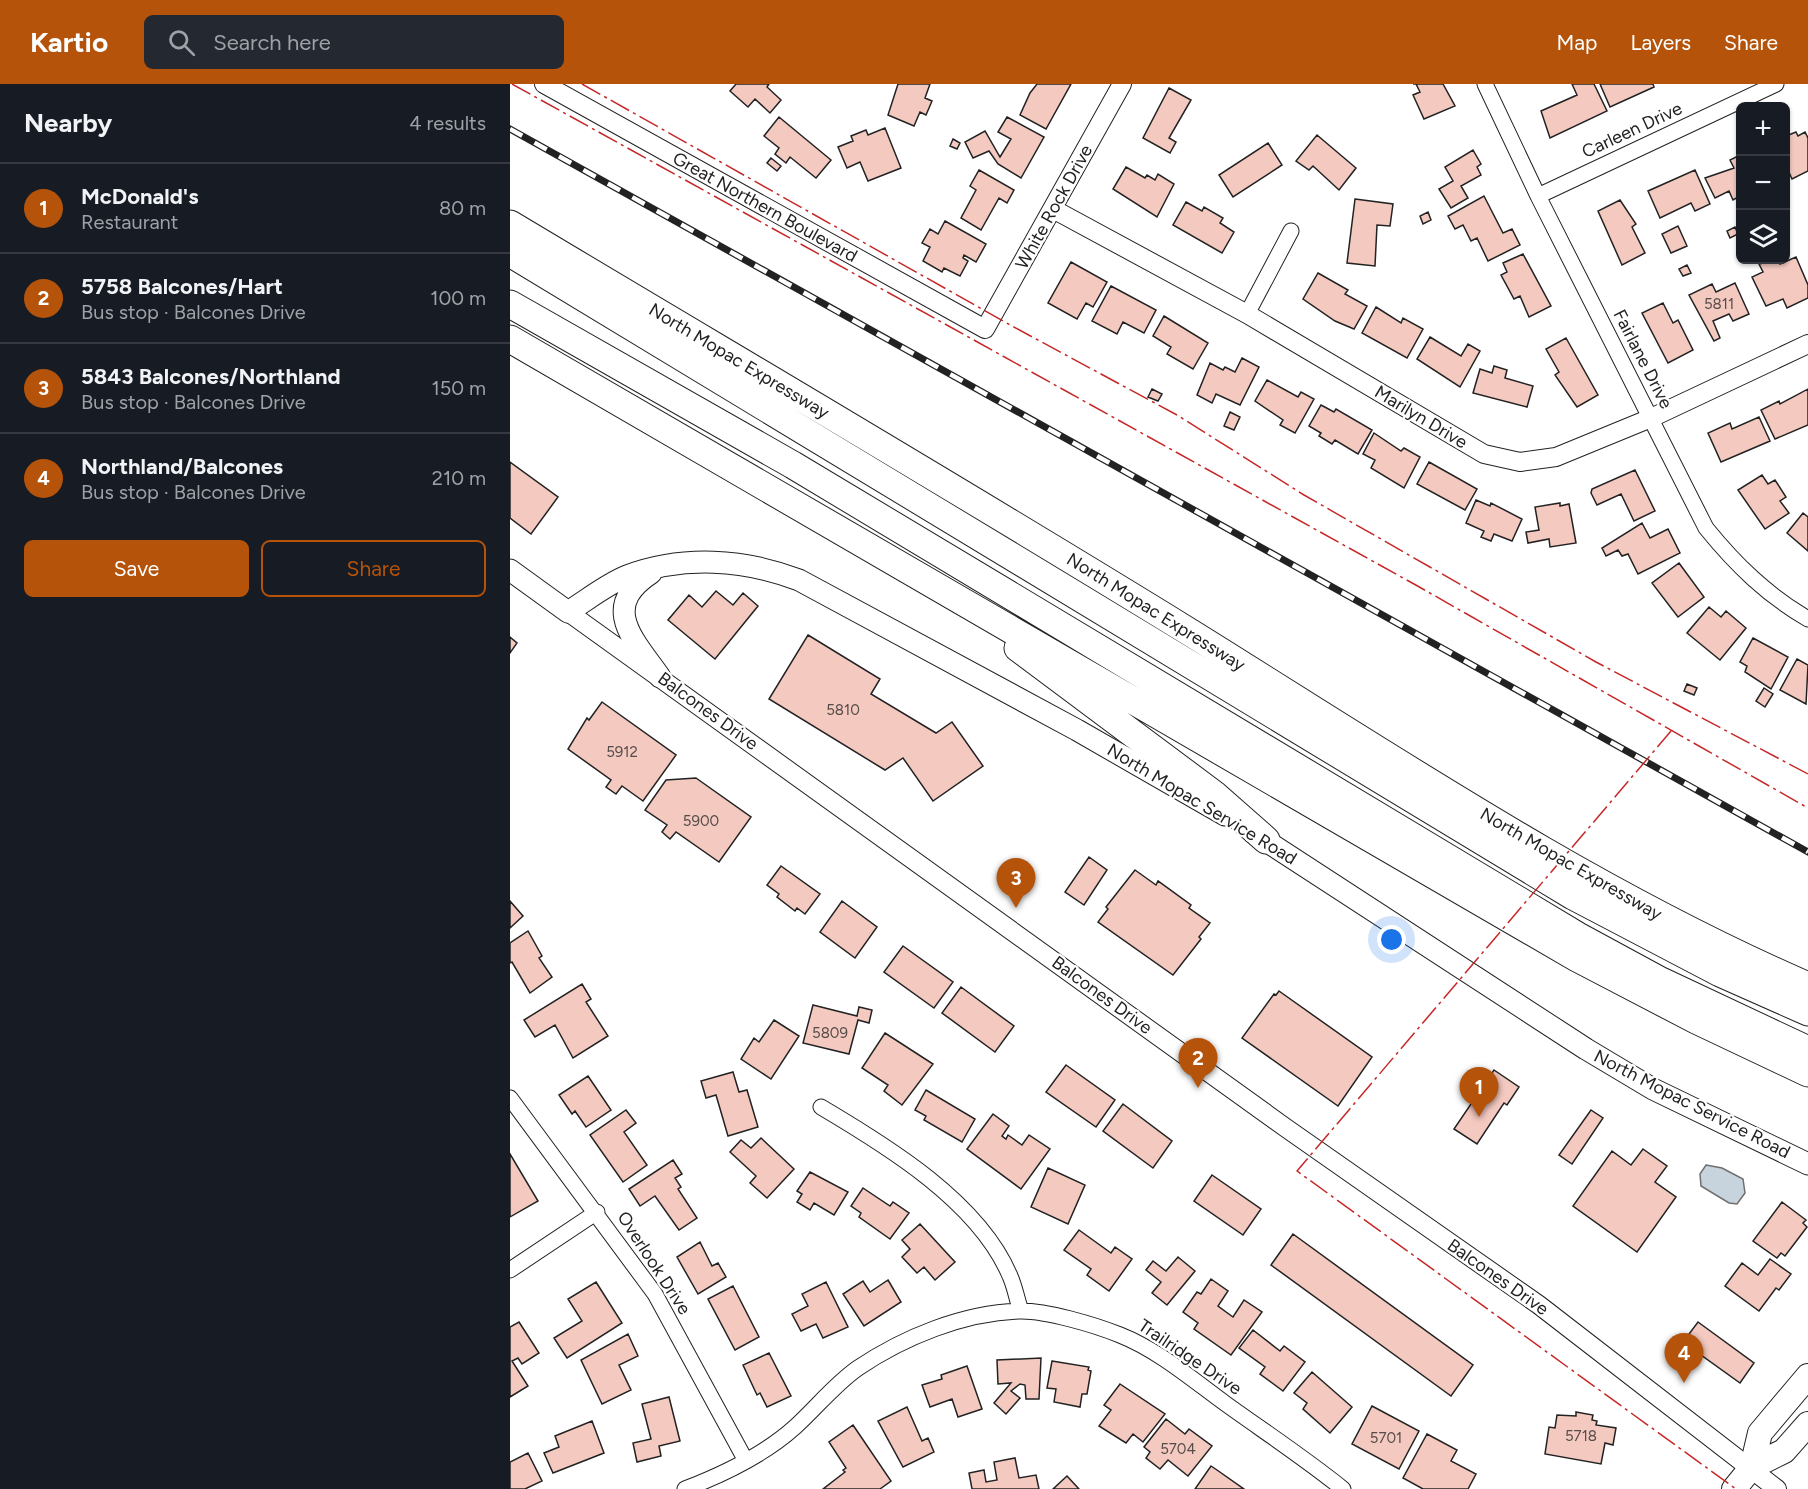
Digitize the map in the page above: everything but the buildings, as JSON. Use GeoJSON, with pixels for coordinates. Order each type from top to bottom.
{"type":"FeatureCollection","features":[{"type":"Feature","properties":{"kind":"highway","name":"North Mopac Expressway"},"geometry":{"type":"LineString","coordinates":[[510,224],[1008,520],[1446,791],[1663,931],[1808,986]]}},
{"type":"Feature","properties":{"kind":"highway"},"geometry":{"type":"LineString","coordinates":[[510,254],[1498,852],[1663,931],[1808,1012]]}},
{"type":"Feature","properties":{"kind":"highway"},"geometry":{"type":"LineString","coordinates":[[510,304],[793,465],[925,547],[1578,936],[1661,981],[1808,1050]]}},
{"type":"Feature","properties":{"kind":"highway"},"geometry":{"type":"LineString","coordinates":[[510,339],[958,601],[1078,666],[1577,958],[1696,1020],[1808,1072]]}},
{"type":"Feature","properties":{"kind":"highway"},"geometry":{"type":"LineString","coordinates":[[761,375],[979,537]]}},
{"type":"Feature","properties":{"kind":"highway"},"geometry":{"type":"LineString","coordinates":[[639,413],[689,420],[800,482],[925,547]]}},
{"type":"Feature","properties":{"kind":"highway"},"geometry":{"type":"LineString","coordinates":[[958,601],[1065,686],[1215,795],[1266,840]]}},
{"type":"Feature","properties":{"kind":"main road","name":"North Mopac Service Road"},"geometry":{"type":"LineString","coordinates":[[568,612],[626,576],[693,562],[734,563],[771,569],[799,580],[1077,730],[1266,840],[1586,1049],[1653,1089],[1808,1164]]}},
{"type":"Feature","properties":{"kind":"main road"},"geometry":{"type":"LineString","coordinates":[[659,568],[632,589],[623,613],[628,630],[660,677]]}},
{"type":"Feature","properties":{"kind":"main road","name":"Balcones Drive"},"geometry":{"type":"LineString","coordinates":[[510,570],[568,612]]}},
{"type":"Feature","properties":{"kind":"main road"},"geometry":{"type":"LineString","coordinates":[[1752,1467],[1760,1433],[1808,1376]]}},
{"type":"Feature","properties":{"kind":"main road"},"geometry":{"type":"LineString","coordinates":[[1734,1489],[1752,1467],[1784,1451],[1808,1424]]}},
{"type":"Feature","properties":{"kind":"street","name":"Great Northern Boulevard"},"geometry":{"type":"LineString","coordinates":[[544,84],[985,329]]}},
{"type":"Feature","properties":{"kind":"street","name":"White Rock Drive"},"geometry":{"type":"LineString","coordinates":[[985,329],[1122,84]]}},
{"type":"Feature","properties":{"kind":"street","name":"Fairlane Drive"},"geometry":{"type":"LineString","coordinates":[[1485,84],[1538,196],[1706,528],[1733,561],[1764,590],[1808,620]]}},
{"type":"Feature","properties":{"kind":"street","name":"Carleen Drive"},"geometry":{"type":"LineString","coordinates":[[1538,196],[1776,84]]}},
{"type":"Feature","properties":{"kind":"street","name":"Marilyn Drive"},"geometry":{"type":"LineString","coordinates":[[1053,209],[1247,314],[1484,454],[1520,462],[1556,458],[1652,418],[1808,344]]}},
{"type":"Feature","properties":{"kind":"street"},"geometry":{"type":"LineString","coordinates":[[1247,314],[1291,231]]}},
{"type":"Feature","properties":{"kind":"street","name":"Balcones Drive"},"geometry":{"type":"LineString","coordinates":[[568,612],[1277,1121],[1539,1305],[1752,1467],[1777,1489]]}},
{"type":"Feature","properties":{"kind":"street","name":"Overlook Drive"},"geometry":{"type":"LineString","coordinates":[[510,1098],[597,1212],[655,1294],[746,1461]]}},
{"type":"Feature","properties":{"kind":"street"},"geometry":{"type":"LineString","coordinates":[[821,1107],[887,1146],[936,1184],[985,1235],[1010,1275],[1021,1311]]}},
{"type":"Feature","properties":{"kind":"street"},"geometry":{"type":"LineString","coordinates":[[510,1270],[597,1212]]}},
{"type":"Feature","properties":{"kind":"street","name":"Trailridge Drive"},"geometry":{"type":"LineString","coordinates":[[686,1489],[715,1478],[746,1461],[793,1429],[857,1369],[896,1346],[937,1329],[982,1315],[1021,1311],[1078,1322],[1121,1335],[1161,1358],[1343,1489]]}},
{"type":"Feature","properties":{"kind":"shaded area"},"geometry":{"type":"Polygon","coordinates":[[[1706,1165],[1722,1168],[1743,1179],[1745,1193],[1737,1204],[1729,1203],[1701,1186],[1700,1174],[1706,1165]]]}},
{"type":"Feature","properties":{"kind":"railway"},"geometry":{"type":"LineString","coordinates":[[510,129],[1808,852]]}},
{"type":"Feature","properties":{"kind":"power"},"geometry":{"type":"LineString","coordinates":[[512,84],[1414,584],[1808,808]]}},
{"type":"Feature","properties":{"kind":"power"},"geometry":{"type":"LineString","coordinates":[[582,84],[1012,326],[1177,415],[1304,495],[1596,662],[1808,774]]}},
{"type":"Feature","properties":{"kind":"power"},"geometry":{"type":"LineString","coordinates":[[1671,731],[1297,1171],[1736,1489]]}},
{"type":"Feature","properties":{"kind":"place","name":"5843 Balcones/Northland"},"geometry":{"type":"Point","coordinates":[1016,908]}},
{"type":"Feature","properties":{"kind":"place","name":"5758 Balcones/Hart"},"geometry":{"type":"Point","coordinates":[1198,1088]}},
{"type":"Feature","properties":{"kind":"place","name":"McDonald's"},"geometry":{"type":"Point","coordinates":[1479,1117]}},
{"type":"Feature","properties":{"kind":"place","name":"Northland/Balcones"},"geometry":{"type":"Point","coordinates":[1684,1383]}}]}
